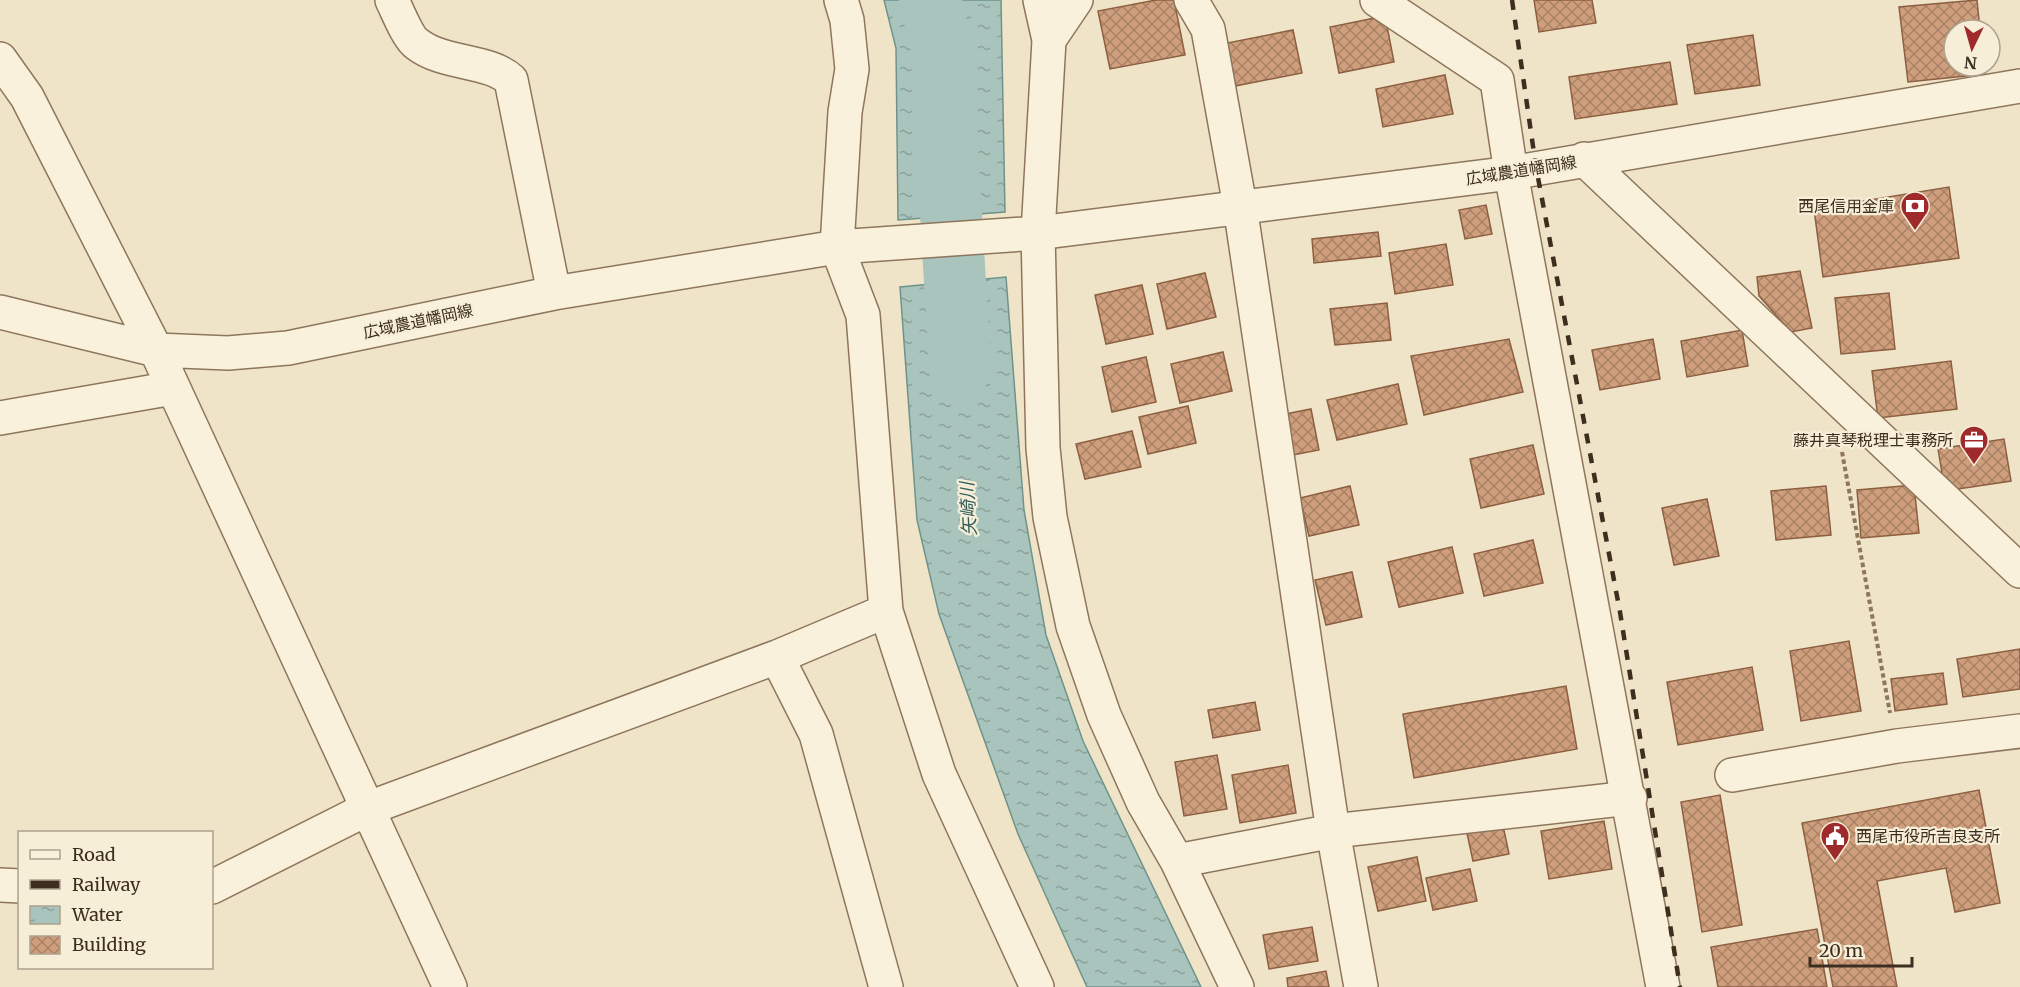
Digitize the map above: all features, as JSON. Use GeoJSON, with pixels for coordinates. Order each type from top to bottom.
{"type":"FeatureCollection","features":[{"type":"Feature","properties":{"kind":"street"},"geometry":{"type":"LineString","coordinates":[[392,0],[416,44],[456,62],[501,71],[511,80],[554,293]]}},
{"type":"Feature","properties":{"kind":"street"},"geometry":{"type":"LineString","coordinates":[[841,0],[847,20],[852,69],[844,133],[837,247],[863,315],[886,611],[939,774],[1036,987]]}},
{"type":"Feature","properties":{"kind":"street"},"geometry":{"type":"LineString","coordinates":[[1040,0],[1049,40],[1028,233],[1050,517],[1073,626],[1104,715],[1143,802],[1177,861],[1237,987]]}},
{"type":"Feature","properties":{"kind":"street"},"geometry":{"type":"LineString","coordinates":[[1049,40],[1076,0]]}},
{"type":"Feature","properties":{"kind":"street"},"geometry":{"type":"LineString","coordinates":[[1191,0],[1208,29],[1240,206],[1333,831],[1361,987]]}},
{"type":"Feature","properties":{"kind":"street"},"geometry":{"type":"LineString","coordinates":[[1377,0],[1497,80],[1511,173],[1630,798],[1663,987]]}},
{"type":"Feature","properties":{"kind":"street"},"geometry":{"type":"LineString","coordinates":[[0,58],[27,97],[156,350],[369,807],[450,987]]}},
{"type":"Feature","properties":{"kind":"street","name":"広域農道幡岡線"},"geometry":{"type":"LineString","coordinates":[[0,312],[156,350],[228,353],[288,348],[554,293],[837,247],[1028,233],[1511,173],[2020,86]]}},
{"type":"Feature","properties":{"kind":"street"},"geometry":{"type":"LineString","coordinates":[[1584,159],[2020,571]]}},
{"type":"Feature","properties":{"kind":"street"},"geometry":{"type":"LineString","coordinates":[[0,418],[174,388]]}},
{"type":"Feature","properties":{"kind":"street"},"geometry":{"type":"LineString","coordinates":[[213,885],[369,807],[777,657],[886,611]]}},
{"type":"Feature","properties":{"kind":"street"},"geometry":{"type":"LineString","coordinates":[[777,657],[816,734],[886,987]]}},
{"type":"Feature","properties":{"kind":"street"},"geometry":{"type":"LineString","coordinates":[[1732,776],[1897,746],[2020,731]]}},
{"type":"Feature","properties":{"kind":"street"},"geometry":{"type":"LineString","coordinates":[[1177,861],[1333,831],[1630,798]]}},
{"type":"Feature","properties":{"kind":"street"},"geometry":{"type":"LineString","coordinates":[[0,885],[18,886]]}},
{"type":"Feature","properties":{"kind":"path"},"geometry":{"type":"LineString","coordinates":[[1842,450],[1897,746]]}},
{"type":"Feature","properties":{"kind":"water"},"geometry":{"type":"Polygon","coordinates":[[[884,0],[1001,0],[1005,212],[898,220],[896,48],[884,0]]]}},
{"type":"Feature","properties":{"kind":"water"},"geometry":{"type":"Polygon","coordinates":[[[1006,277],[1024,510],[1046,635],[1083,741],[1201,987],[1087,987],[1018,834],[939,614],[917,520],[900,287],[1006,277]]]}},
{"type":"Feature","properties":{"kind":"building"},"geometry":{"type":"Polygon","coordinates":[[[1156,0],[1174,0],[1185,55],[1110,69],[1098,11],[1156,0]]]}},
{"type":"Feature","properties":{"kind":"building"},"geometry":{"type":"Polygon","coordinates":[[[1534,0],[1592,0],[1596,23],[1539,32],[1534,0]]]}},
{"type":"Feature","properties":{"kind":"building"},"geometry":{"type":"Polygon","coordinates":[[[1977,0],[1979,18],[1942,18],[1942,78],[1946,78],[1908,82],[1899,7],[1977,0]]]}},
{"type":"Feature","properties":{"kind":"building"},"geometry":{"type":"Polygon","coordinates":[[[1385,16],[1394,62],[1339,73],[1330,27],[1385,16]]]}},
{"type":"Feature","properties":{"kind":"building"},"geometry":{"type":"Polygon","coordinates":[[[1293,30],[1302,73],[1230,87],[1222,44],[1293,30]]]}},
{"type":"Feature","properties":{"kind":"building"},"geometry":{"type":"Polygon","coordinates":[[[1753,35],[1760,85],[1695,94],[1687,45],[1753,35]]]}},
{"type":"Feature","properties":{"kind":"building"},"geometry":{"type":"Polygon","coordinates":[[[1670,62],[1677,104],[1575,119],[1569,77],[1670,62]]]}},
{"type":"Feature","properties":{"kind":"building"},"geometry":{"type":"Polygon","coordinates":[[[1445,75],[1453,114],[1383,127],[1376,89],[1445,75]]]}},
{"type":"Feature","properties":{"kind":"building"},"geometry":{"type":"Polygon","coordinates":[[[1949,187],[1959,258],[1823,277],[1814,209],[1949,187]]]}},
{"type":"Feature","properties":{"kind":"building"},"geometry":{"type":"Polygon","coordinates":[[[1486,205],[1492,234],[1465,239],[1459,210],[1486,205]]]}},
{"type":"Feature","properties":{"kind":"building"},"geometry":{"type":"Polygon","coordinates":[[[1378,232],[1381,256],[1314,263],[1312,239],[1378,232]]]}},
{"type":"Feature","properties":{"kind":"building"},"geometry":{"type":"Polygon","coordinates":[[[1446,244],[1453,285],[1395,294],[1389,253],[1446,244]]]}},
{"type":"Feature","properties":{"kind":"building"},"geometry":{"type":"Polygon","coordinates":[[[1800,271],[1812,328],[1791,332],[1759,296],[1757,277],[1800,271]]]}},
{"type":"Feature","properties":{"kind":"building"},"geometry":{"type":"Polygon","coordinates":[[[1205,273],[1216,317],[1167,329],[1157,284],[1205,273]]]}},
{"type":"Feature","properties":{"kind":"building"},"geometry":{"type":"Polygon","coordinates":[[[1142,285],[1153,334],[1106,344],[1095,295],[1142,285]]]}},
{"type":"Feature","properties":{"kind":"building"},"geometry":{"type":"Polygon","coordinates":[[[1889,293],[1895,349],[1841,354],[1835,298],[1889,293]]]}},
{"type":"Feature","properties":{"kind":"building"},"geometry":{"type":"Polygon","coordinates":[[[1387,303],[1391,340],[1335,345],[1330,309],[1387,303]]]}},
{"type":"Feature","properties":{"kind":"building"},"geometry":{"type":"Polygon","coordinates":[[[1742,330],[1748,366],[1687,377],[1681,341],[1742,330]]]}},
{"type":"Feature","properties":{"kind":"building"},"geometry":{"type":"Polygon","coordinates":[[[1509,339],[1523,392],[1424,415],[1411,356],[1509,339]]]}},
{"type":"Feature","properties":{"kind":"building"},"geometry":{"type":"Polygon","coordinates":[[[1653,339],[1660,379],[1600,390],[1592,350],[1653,339]]]}},
{"type":"Feature","properties":{"kind":"building"},"geometry":{"type":"Polygon","coordinates":[[[1223,352],[1232,391],[1180,403],[1171,364],[1223,352]]]}},
{"type":"Feature","properties":{"kind":"building"},"geometry":{"type":"Polygon","coordinates":[[[1146,357],[1156,402],[1112,412],[1102,367],[1146,357]]]}},
{"type":"Feature","properties":{"kind":"building"},"geometry":{"type":"Polygon","coordinates":[[[1951,361],[1957,409],[1878,418],[1872,371],[1951,361]]]}},
{"type":"Feature","properties":{"kind":"building"},"geometry":{"type":"Polygon","coordinates":[[[1398,384],[1407,424],[1337,440],[1327,400],[1398,384]]]}},
{"type":"Feature","properties":{"kind":"building"},"geometry":{"type":"Polygon","coordinates":[[[1188,406],[1196,443],[1148,454],[1139,417],[1188,406]]]}},
{"type":"Feature","properties":{"kind":"building"},"geometry":{"type":"Polygon","coordinates":[[[1311,409],[1319,450],[1287,456],[1280,415],[1311,409]]]}},
{"type":"Feature","properties":{"kind":"building"},"geometry":{"type":"Polygon","coordinates":[[[1132,431],[1141,467],[1085,479],[1076,444],[1132,431]]]}},
{"type":"Feature","properties":{"kind":"building","name":"藤井真琴税理士事務所"},"geometry":{"type":"Polygon","coordinates":[[[2004,439],[2011,481],[1945,491],[1938,449],[2004,439]]]}},
{"type":"Feature","properties":{"kind":"building"},"geometry":{"type":"Polygon","coordinates":[[[1533,445],[1544,494],[1481,508],[1470,459],[1533,445]]]}},
{"type":"Feature","properties":{"kind":"building"},"geometry":{"type":"Polygon","coordinates":[[[1914,485],[1919,533],[1861,538],[1857,490],[1914,485]]]}},
{"type":"Feature","properties":{"kind":"building"},"geometry":{"type":"Polygon","coordinates":[[[1350,486],[1359,525],[1309,536],[1300,498],[1350,486]]]}},
{"type":"Feature","properties":{"kind":"building"},"geometry":{"type":"Polygon","coordinates":[[[1826,486],[1831,535],[1776,540],[1771,491],[1826,486]]]}},
{"type":"Feature","properties":{"kind":"building"},"geometry":{"type":"Polygon","coordinates":[[[1707,499],[1719,556],[1674,565],[1662,508],[1707,499]]]}},
{"type":"Feature","properties":{"kind":"building"},"geometry":{"type":"Polygon","coordinates":[[[1533,540],[1543,583],[1484,596],[1474,554],[1533,540]]]}},
{"type":"Feature","properties":{"kind":"building"},"geometry":{"type":"Polygon","coordinates":[[[1452,547],[1463,593],[1399,607],[1388,562],[1452,547]]]}},
{"type":"Feature","properties":{"kind":"building"},"geometry":{"type":"Polygon","coordinates":[[[1352,572],[1362,617],[1326,625],[1315,580],[1352,572]]]}},
{"type":"Feature","properties":{"kind":"building"},"geometry":{"type":"Polygon","coordinates":[[[1849,641],[1861,711],[1801,721],[1790,651],[1849,641]]]}},
{"type":"Feature","properties":{"kind":"building"},"geometry":{"type":"Polygon","coordinates":[[[2020,649],[2020,689],[1963,697],[1957,659],[2020,649]]]}},
{"type":"Feature","properties":{"kind":"building"},"geometry":{"type":"Polygon","coordinates":[[[1752,667],[1763,730],[1678,745],[1667,682],[1752,667]]]}},
{"type":"Feature","properties":{"kind":"building"},"geometry":{"type":"Polygon","coordinates":[[[1943,673],[1947,704],[1895,711],[1891,679],[1943,673]]]}},
{"type":"Feature","properties":{"kind":"building"},"geometry":{"type":"Polygon","coordinates":[[[1566,686],[1577,749],[1414,778],[1403,714],[1566,686]]]}},
{"type":"Feature","properties":{"kind":"building"},"geometry":{"type":"Polygon","coordinates":[[[1255,702],[1260,730],[1213,738],[1208,710],[1255,702]]]}},
{"type":"Feature","properties":{"kind":"building"},"geometry":{"type":"Polygon","coordinates":[[[1217,755],[1227,809],[1184,816],[1175,762],[1217,755]]]}},
{"type":"Feature","properties":{"kind":"building"},"geometry":{"type":"Polygon","coordinates":[[[1288,765],[1296,813],[1240,823],[1232,775],[1288,765]]]}},
{"type":"Feature","properties":{"kind":"building","name":"西尾市役所吉良支所"},"geometry":{"type":"Polygon","coordinates":[[[1979,790],[2000,903],[1955,912],[1946,868],[1877,881],[1897,987],[1833,987],[1802,823],[1979,790]]]}},
{"type":"Feature","properties":{"kind":"building"},"geometry":{"type":"Polygon","coordinates":[[[1720,795],[1742,925],[1702,932],[1681,802],[1720,795]]]}},
{"type":"Feature","properties":{"kind":"building"},"geometry":{"type":"Polygon","coordinates":[[[1501,816],[1509,854],[1473,861],[1465,824],[1501,816]]]}},
{"type":"Feature","properties":{"kind":"building"},"geometry":{"type":"Polygon","coordinates":[[[1604,821],[1612,869],[1549,879],[1541,831],[1604,821]]]}},
{"type":"Feature","properties":{"kind":"building"},"geometry":{"type":"Polygon","coordinates":[[[1417,857],[1426,901],[1378,911],[1368,867],[1417,857]]]}},
{"type":"Feature","properties":{"kind":"building"},"geometry":{"type":"Polygon","coordinates":[[[1470,869],[1477,901],[1433,910],[1426,878],[1470,869]]]}},
{"type":"Feature","properties":{"kind":"building"},"geometry":{"type":"Polygon","coordinates":[[[1312,927],[1318,961],[1269,969],[1263,935],[1312,927]]]}},
{"type":"Feature","properties":{"kind":"building"},"geometry":{"type":"Polygon","coordinates":[[[1817,929],[1827,987],[1718,987],[1711,947],[1817,929]]]}},
{"type":"Feature","properties":{"kind":"building"},"geometry":{"type":"Polygon","coordinates":[[[1326,971],[1329,987],[1288,987],[1287,978],[1326,971]]]}},
{"type":"Feature","properties":{"kind":"waterway","name":"矢崎川"},"geometry":{"type":"LineString","coordinates":[[930,0],[941,43],[960,368]]}},
{"type":"Feature","properties":{"kind":"railway"},"geometry":{"type":"LineString","coordinates":[[1512,0],[1536,167],[1620,612],[1680,987]]}},
{"type":"Feature","properties":{"kind":"place","name":"西尾信用金庫"},"geometry":{"type":"Point","coordinates":[1915,232]}},
{"type":"Feature","properties":{"kind":"place","name":"藤井真琴税理士事務所"},"geometry":{"type":"Point","coordinates":[1974,466]}},
{"type":"Feature","properties":{"kind":"place","name":"西尾市役所吉良支所"},"geometry":{"type":"Point","coordinates":[1835,862]}}]}
